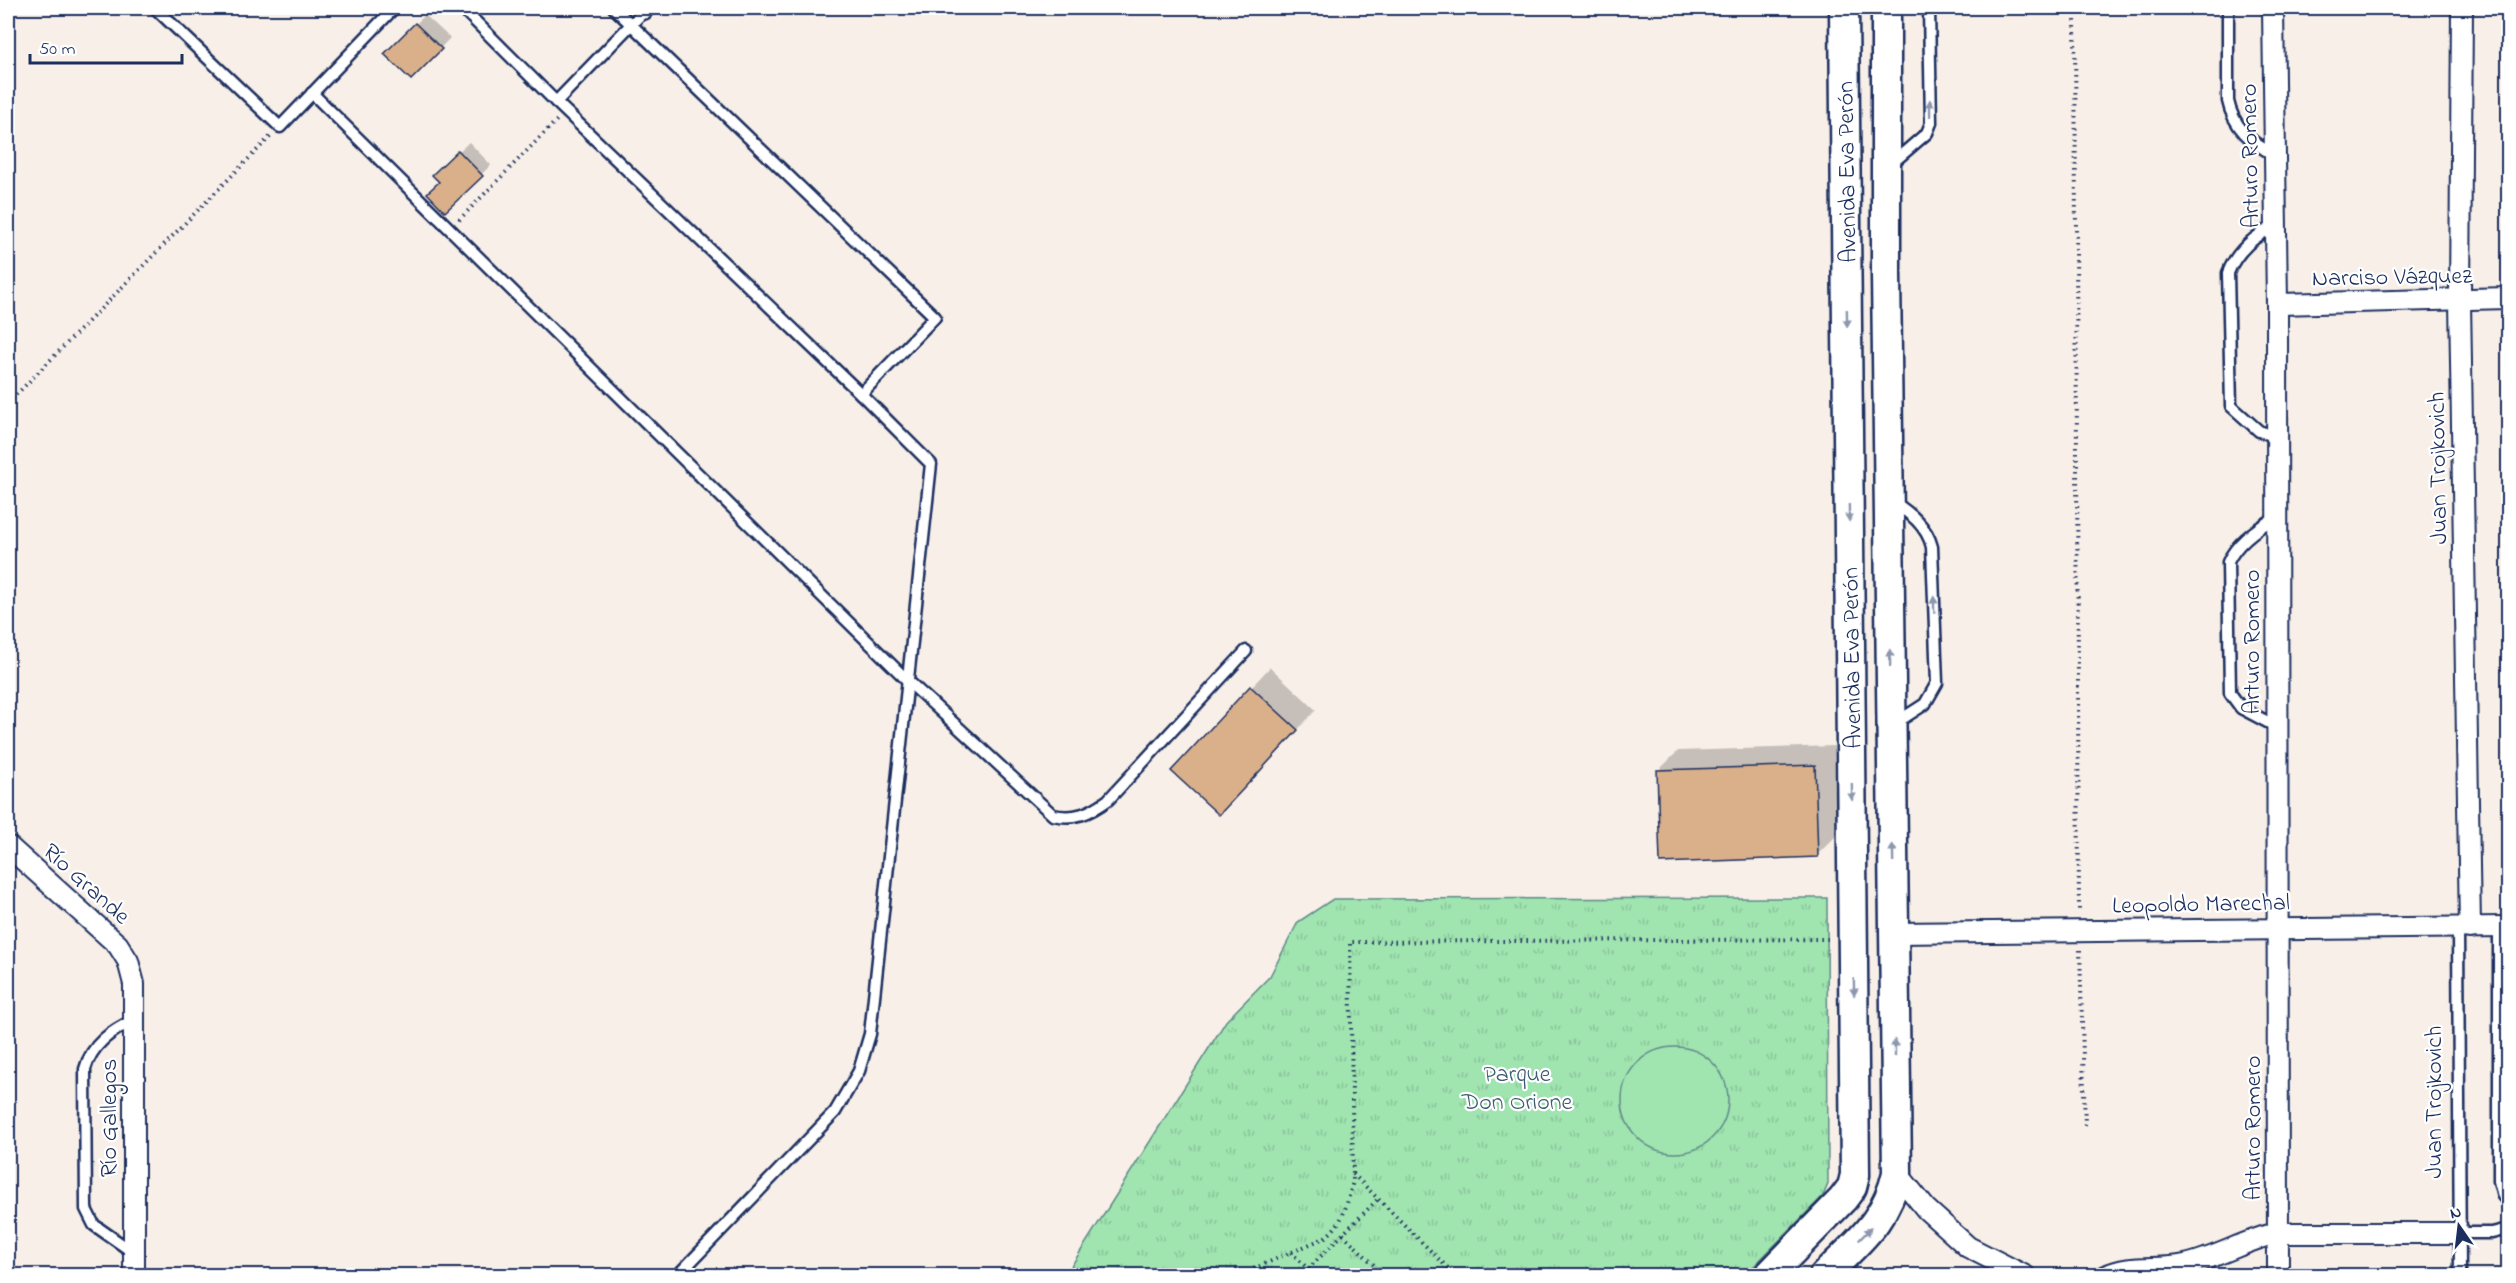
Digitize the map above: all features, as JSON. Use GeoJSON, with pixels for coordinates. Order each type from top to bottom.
{"type":"FeatureCollection","features":[{"type":"Feature","properties":{"kind":"main road","name":"Avenida Eva Perón"},"geometry":{"type":"LineString","coordinates":[[1768,1275],[1843,1199],[1852,1187],[1855,1174],[1844,8]]}},
{"type":"Feature","properties":{"kind":"main road","name":"Avenida Eva Perón"},"geometry":{"type":"LineString","coordinates":[[1824,1275],[1873,1226],[1885,1210],[1892,1196],[1897,1173],[1888,498],[1886,8]]}},
{"type":"Feature","properties":{"kind":"main road"},"geometry":{"type":"LineString","coordinates":[[1847,276],[1886,274]]}},
{"type":"Feature","properties":{"kind":"main road"},"geometry":{"type":"LineString","coordinates":[[1851,724],[1891,725]]}},
{"type":"Feature","properties":{"kind":"main road"},"geometry":{"type":"LineString","coordinates":[[1855,1086],[1895,1084]]}},
{"type":"Feature","properties":{"kind":"street","name":"Arturo Romero"},"geometry":{"type":"LineString","coordinates":[[2273,8],[2277,304],[2278,1275]]}},
{"type":"Feature","properties":{"kind":"street","name":"Juan Trojkovich"},"geometry":{"type":"LineString","coordinates":[[2462,8],[2460,300],[2464,928]]}},
{"type":"Feature","properties":{"kind":"street","name":"Narciso Vázquez"},"geometry":{"type":"LineString","coordinates":[[2277,304],[2508,298]]}},
{"type":"Feature","properties":{"kind":"street","name":"Río Grande"},"geometry":{"type":"LineString","coordinates":[[8,846],[118,945],[128,961]]}},
{"type":"Feature","properties":{"kind":"street","name":"Leopoldo Marechal"},"geometry":{"type":"LineString","coordinates":[[1894,933],[2277,927],[2504,927]]}},
{"type":"Feature","properties":{"kind":"street","name":"Río Gallegos"},"geometry":{"type":"LineString","coordinates":[[128,961],[134,984],[134,1275]]}},
{"type":"Feature","properties":{"kind":"street"},"geometry":{"type":"LineString","coordinates":[[1897,1173],[1926,1209],[1968,1247],[2025,1275]]}},
{"type":"Feature","properties":{"kind":"street"},"geometry":{"type":"LineString","coordinates":[[2106,1275],[2129,1270],[2186,1265],[2258,1237],[2277,1233],[2459,1233]]}},
{"type":"Feature","properties":{"kind":"lane"},"geometry":{"type":"LineString","coordinates":[[156,8],[280,127],[394,8]]}},
{"type":"Feature","properties":{"kind":"lane"},"geometry":{"type":"LineString","coordinates":[[462,8],[556,102],[931,464],[870,1034],[860,1071],[834,1112],[677,1275]]}},
{"type":"Feature","properties":{"kind":"lane"},"geometry":{"type":"LineString","coordinates":[[614,8],[935,317],[861,394]]}},
{"type":"Feature","properties":{"kind":"lane"},"geometry":{"type":"LineString","coordinates":[[1886,168],[1927,133],[1931,123],[1929,8]]}},
{"type":"Feature","properties":{"kind":"lane"},"geometry":{"type":"LineString","coordinates":[[2228,8],[2228,101],[2231,113],[2234,121],[2260,148],[2275,155]]}},
{"type":"Feature","properties":{"kind":"lane"},"geometry":{"type":"LineString","coordinates":[[556,102],[645,9]]}},
{"type":"Feature","properties":{"kind":"lane"},"geometry":{"type":"LineString","coordinates":[[312,93],[908,681],[1053,815],[1065,818],[1092,811],[1108,800],[1246,651]]}},
{"type":"Feature","properties":{"kind":"lane"},"geometry":{"type":"LineString","coordinates":[[2276,226],[2260,233],[2232,263],[2228,273],[2231,406],[2259,431],[2277,437]]}},
{"type":"Feature","properties":{"kind":"lane"},"geometry":{"type":"LineString","coordinates":[[1888,498],[1911,515],[1929,536],[1932,547],[1936,683],[1924,704],[1891,725]]}},
{"type":"Feature","properties":{"kind":"lane"},"geometry":{"type":"LineString","coordinates":[[2277,517],[2263,524],[2233,550],[2228,562],[2230,693],[2241,708],[2277,727]]}},
{"type":"Feature","properties":{"kind":"lane"},"geometry":{"type":"LineString","coordinates":[[2504,927],[2499,1181],[2503,1196],[2508,1202]]}},
{"type":"Feature","properties":{"kind":"lane","name":"Juan Trojkovich"},"geometry":{"type":"LineString","coordinates":[[2460,1275],[2464,928]]}},
{"type":"Feature","properties":{"kind":"lane"},"geometry":{"type":"LineString","coordinates":[[134,1020],[103,1039],[92,1050],[85,1069],[86,1209],[94,1225],[134,1253]]}},
{"type":"Feature","properties":{"kind":"lane"},"geometry":{"type":"LineString","coordinates":[[2459,1233],[2492,1233],[2508,1228]]}},
{"type":"Feature","properties":{"kind":"path"},"geometry":{"type":"LineString","coordinates":[[2075,8],[2079,930],[2085,1127]]}},
{"type":"Feature","properties":{"kind":"path"},"geometry":{"type":"LineString","coordinates":[[450,229],[566,111]]}},
{"type":"Feature","properties":{"kind":"path"},"geometry":{"type":"LineString","coordinates":[[8,403],[280,127]]}},
{"type":"Feature","properties":{"kind":"path"},"geometry":{"type":"LineString","coordinates":[[1237,1275],[1333,1232],[1345,1212],[1352,1174],[1350,942],[1854,939]]}},
{"type":"Feature","properties":{"kind":"path"},"geometry":{"type":"LineString","coordinates":[[1352,1174],[1456,1275]]}},
{"type":"Feature","properties":{"kind":"path"},"geometry":{"type":"LineString","coordinates":[[1308,1269],[1378,1199]]}},
{"type":"Feature","properties":{"kind":"path"},"geometry":{"type":"LineString","coordinates":[[1343,1234],[1385,1275]]}},
{"type":"Feature","properties":{"kind":"path"},"geometry":{"type":"LineString","coordinates":[[1291,1252],[1315,1275]]}},
{"type":"Feature","properties":{"kind":"green space","name":"Parque Don Orione"},"geometry":{"type":"Polygon","coordinates":[[[1827,898],[1828,1184],[1823,1196],[1745,1275],[1065,1276],[1226,1021],[1270,976],[1298,922],[1333,899],[1827,898]]]}},
{"type":"Feature","properties":{"kind":"green space"},"geometry":{"type":"Polygon","coordinates":[[[1675,1047],[1695,1051],[1713,1062],[1724,1080],[1728,1100],[1724,1120],[1713,1138],[1695,1149],[1675,1153],[1655,1149],[1637,1138],[1626,1120],[1622,1100],[1626,1080],[1637,1062],[1655,1051],[1675,1047]]]}},
{"type":"Feature","properties":{"kind":"building"},"geometry":{"type":"Polygon","coordinates":[[[415,23],[442,49],[411,80],[384,54],[415,23]]]}},
{"type":"Feature","properties":{"kind":"building"},"geometry":{"type":"Polygon","coordinates":[[[458,150],[483,176],[445,212],[427,193],[439,182],[432,175],[458,150]]]}},
{"type":"Feature","properties":{"kind":"building"},"geometry":{"type":"Polygon","coordinates":[[[1250,686],[1298,730],[1219,815],[1171,771],[1250,686]]]}},
{"type":"Feature","properties":{"kind":"building"},"geometry":{"type":"Polygon","coordinates":[[[1815,765],[1818,857],[1660,863],[1657,770],[1815,765]]]}}]}
